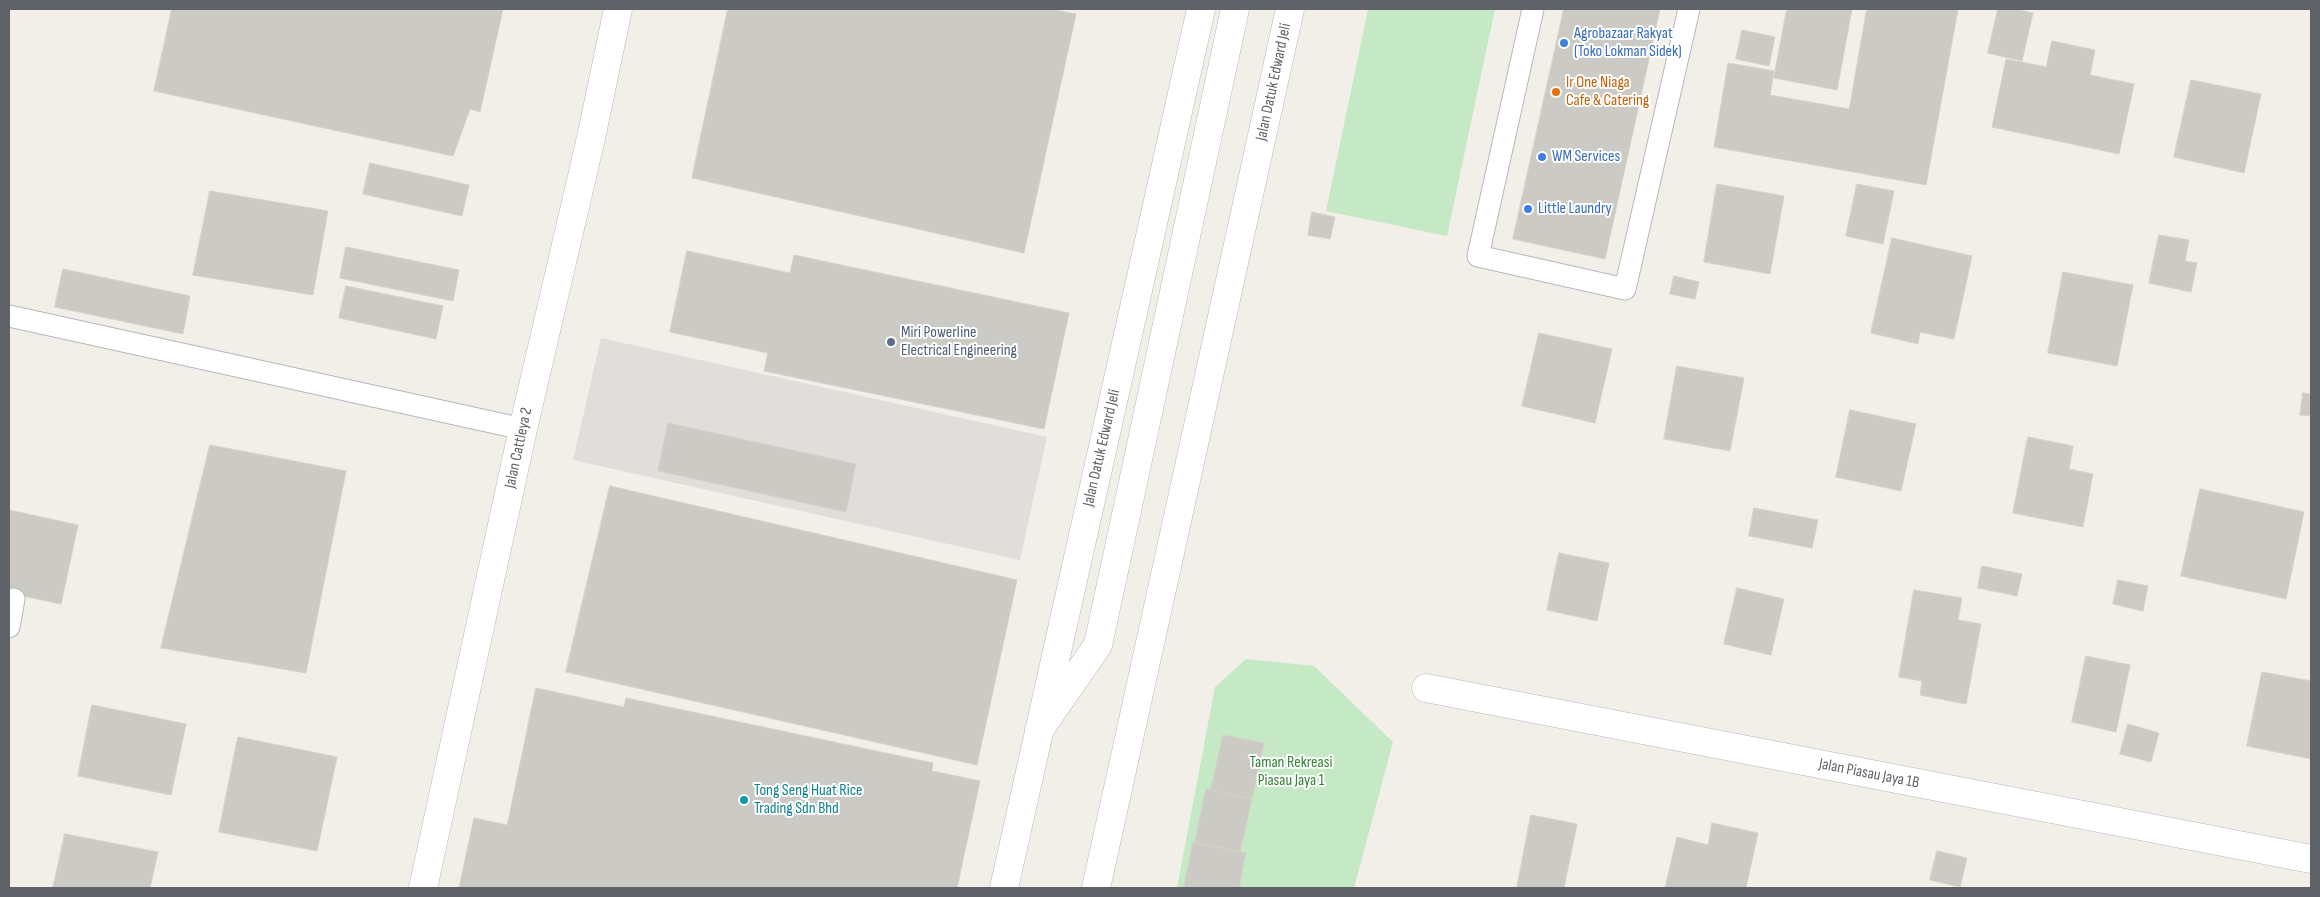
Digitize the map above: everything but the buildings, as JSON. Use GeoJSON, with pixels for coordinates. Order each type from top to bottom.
{"type":"FeatureCollection","features":[{"type":"Feature","properties":{"kind":"street","name":"Jalan Cattleya 2"},"geometry":{"type":"LineString","coordinates":[[423,888],[523,429],[591,138],[618,9]]}},
{"type":"Feature","properties":{"kind":"street","name":"Jalan Datuk Edward Jeli"},"geometry":{"type":"LineString","coordinates":[[1004,888],[1201,9]]}},
{"type":"Feature","properties":{"kind":"street"},"geometry":{"type":"LineString","coordinates":[[1038,732],[1098,645],[1235,9]]}},
{"type":"Feature","properties":{"kind":"street","name":"Jalan Datuk Edward Jeli"},"geometry":{"type":"LineString","coordinates":[[1096,888],[1290,9]]}},
{"type":"Feature","properties":{"kind":"street","name":"Jalan Piasau Jaya 1B"},"geometry":{"type":"LineString","coordinates":[[1426,688],[2311,859]]}},
{"type":"Feature","properties":{"kind":"lane"},"geometry":{"type":"LineString","coordinates":[[1533,9],[1478,256],[1625,289],[1689,9]]}},
{"type":"Feature","properties":{"kind":"lane"},"geometry":{"type":"LineString","coordinates":[[9,316],[523,429]]}},
{"type":"Feature","properties":{"kind":"lane"},"geometry":{"type":"LineString","coordinates":[[9,627],[14,599]]}},
{"type":"Feature","properties":{"kind":"shaded area"},"geometry":{"type":"Polygon","coordinates":[[[601,338],[1047,437],[1020,560],[573,460],[601,338]]]}},
{"type":"Feature","properties":{"kind":"green space"},"geometry":{"type":"Polygon","coordinates":[[[1368,9],[1495,9],[1447,236],[1326,211],[1368,9]]]}},
{"type":"Feature","properties":{"kind":"green space","name":"Taman Rekreasi Piasau Jaya 1"},"geometry":{"type":"Polygon","coordinates":[[[1246,659],[1314,666],[1393,742],[1354,888],[1177,888],[1215,687],[1246,659]]]}},
{"type":"Feature","properties":{"kind":"place","name":"Agrobazaar Rakyat (Toko Lokman Sidek)"},"geometry":{"type":"Point","coordinates":[1564,43]}},
{"type":"Feature","properties":{"kind":"place","name":"Ir One Niaga Cafe & Catering"},"geometry":{"type":"Point","coordinates":[1556,92]}},
{"type":"Feature","properties":{"kind":"place","name":"WM Services"},"geometry":{"type":"Point","coordinates":[1542,157]}},
{"type":"Feature","properties":{"kind":"place","name":"Little Laundry"},"geometry":{"type":"Point","coordinates":[1528,209]}},
{"type":"Feature","properties":{"kind":"place","name":"Miri Powerline Electrical Engineering"},"geometry":{"type":"Point","coordinates":[891,342]}},
{"type":"Feature","properties":{"kind":"place","name":"Tong Seng Huat Rice Trading Sdn Bhd"},"geometry":{"type":"Point","coordinates":[744,800]}}]}
